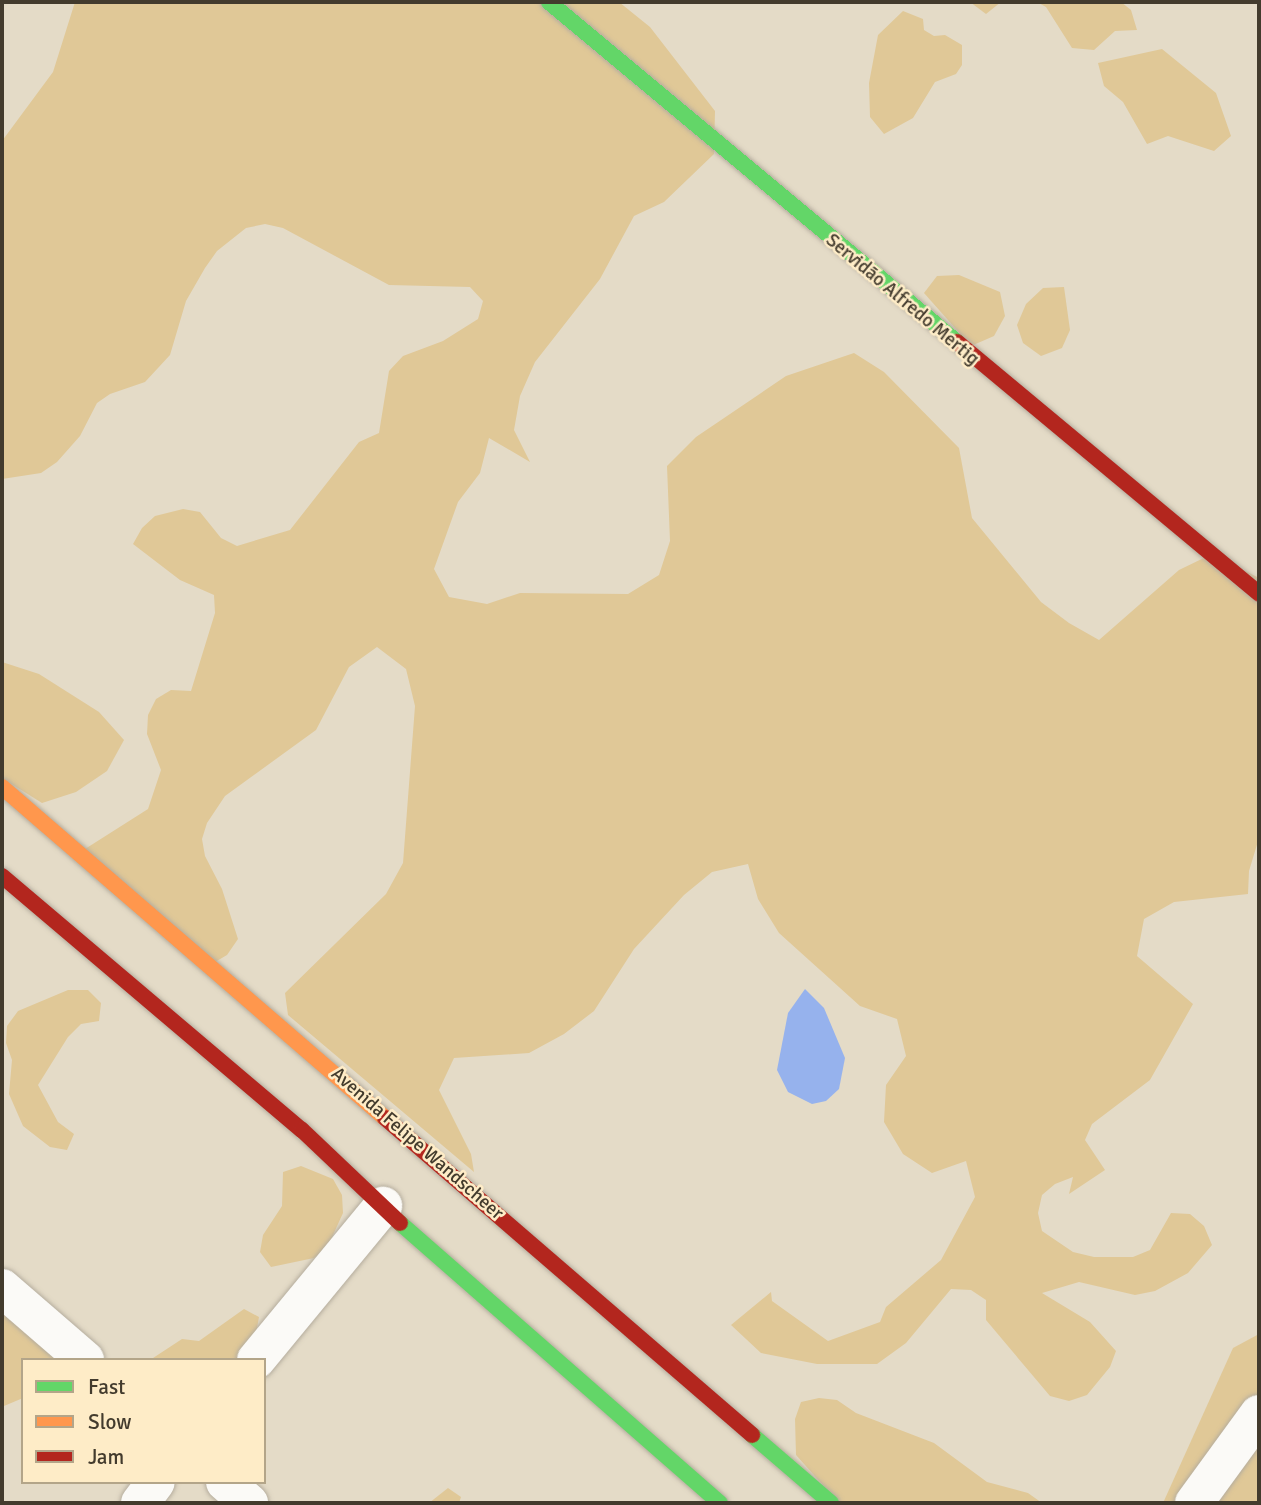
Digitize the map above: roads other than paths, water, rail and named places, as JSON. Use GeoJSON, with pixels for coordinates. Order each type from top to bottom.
{"type":"FeatureCollection","features":[{"type":"Feature","properties":{"kind":"main road","name":"Servidão Alfredo Mertig"},"geometry":{"type":"LineString","coordinates":[[549,2],[1259,594]]}},
{"type":"Feature","properties":{"kind":"main road","name":"Avenida Felipe Wandscheer"},"geometry":{"type":"LineString","coordinates":[[2,787],[831,1503]]}},
{"type":"Feature","properties":{"kind":"main road"},"geometry":{"type":"LineString","coordinates":[[2,876],[302,1130],[431,1253],[720,1503]]}},
{"type":"Feature","properties":{"kind":"street"},"geometry":{"type":"LineString","coordinates":[[258,1358],[383,1206]]}},
{"type":"Feature","properties":{"kind":"street"},"geometry":{"type":"LineString","coordinates":[[2,1288],[83,1358]]}},
{"type":"Feature","properties":{"kind":"street"},"geometry":{"type":"LineString","coordinates":[[1194,1503],[1259,1413]]}},
{"type":"Feature","properties":{"kind":"street"},"geometry":{"type":"LineString","coordinates":[[140,1503],[154,1484]]}},
{"type":"Feature","properties":{"kind":"street"},"geometry":{"type":"LineString","coordinates":[[227,1484],[249,1503]]}},
{"type":"Feature","properties":{"kind":"water"},"geometry":{"type":"Polygon","coordinates":[[[805,989],[824,1008],[845,1058],[839,1089],[826,1101],[812,1104],[788,1092],[777,1070],[788,1013],[805,989]]]}}]}
